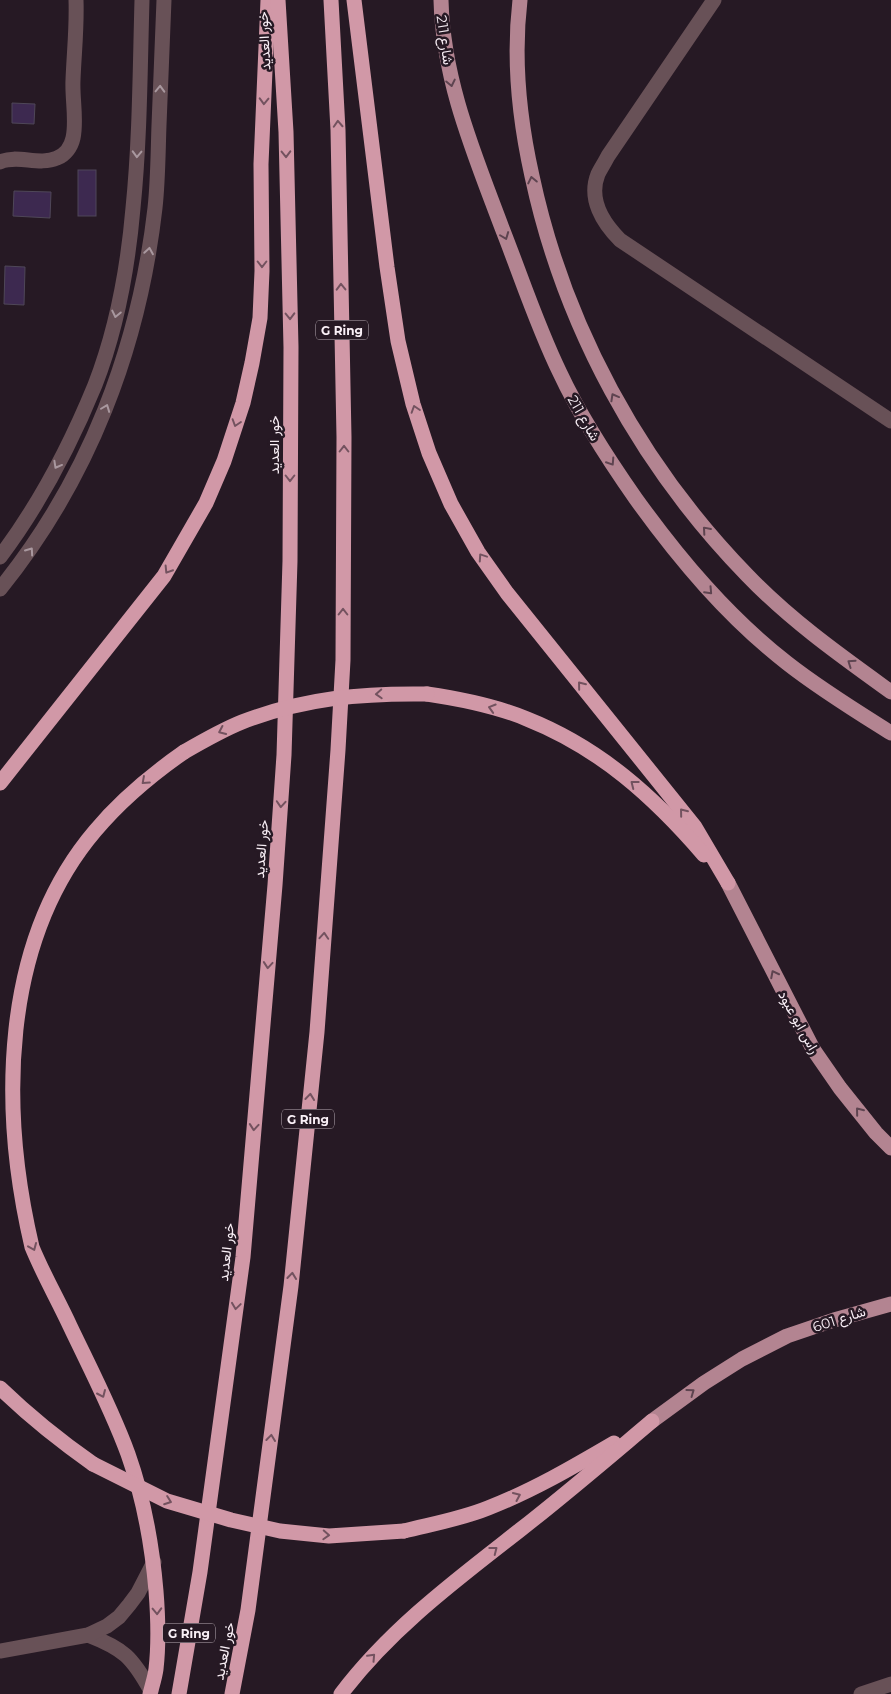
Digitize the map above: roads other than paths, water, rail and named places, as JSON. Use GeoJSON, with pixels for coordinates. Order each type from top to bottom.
{"type":"FeatureCollection","features":[{"type":"Feature","properties":{"kind":"highway"},"geometry":{"type":"LineString","coordinates":[[0,783],[164,576],[206,503],[224,461],[243,403],[260,318],[262,271],[261,164],[268,0]]}},
{"type":"Feature","properties":{"kind":"highway","name":"خور العديد"},"geometry":{"type":"LineString","coordinates":[[179,1694],[200,1572],[243,1257],[284,755],[290,571],[291,347],[286,132],[278,0]]}},
{"type":"Feature","properties":{"kind":"highway","name":"خور العديد"},"geometry":{"type":"LineString","coordinates":[[232,1694],[248,1610],[291,1286],[317,1032],[338,750],[343,660],[344,437],[338,130],[331,0]]}},
{"type":"Feature","properties":{"kind":"highway"},"geometry":{"type":"LineString","coordinates":[[354,0],[398,341],[413,404],[429,453],[451,504],[483,558],[507,593],[695,827],[728,883]]}},
{"type":"Feature","properties":{"kind":"highway"},"geometry":{"type":"LineString","coordinates":[[151,1692],[156,1669],[158,1639],[157,1606],[154,1562],[144,1507],[128,1455],[95,1377],[32,1246],[16,1201],[6,1154],[2,1064],[8,1017],[16,980],[48,899],[77,854],[94,831],[151,775],[184,752],[213,735],[241,722],[274,710],[314,700],[385,693],[427,694],[485,705],[527,719],[568,738],[612,766],[644,792],[675,822],[728,883]]}},
{"type":"Feature","properties":{"kind":"highway"},"geometry":{"type":"LineString","coordinates":[[0,1388],[63,1444],[92,1464],[167,1501],[280,1532],[329,1536],[404,1531],[487,1509],[531,1490],[652,1421]]}},
{"type":"Feature","properties":{"kind":"highway"},"geometry":{"type":"LineString","coordinates":[[341,1694],[372,1657],[413,1616],[652,1421]]}},
{"type":"Feature","properties":{"kind":"main road","name":"شارع 211"},"geometry":{"type":"LineString","coordinates":[[440,0],[448,66],[454,95],[464,127],[529,304],[577,408],[598,443],[670,546],[725,609],[785,662],[815,685],[891,733]]}},
{"type":"Feature","properties":{"kind":"main road"},"geometry":{"type":"LineString","coordinates":[[520,0],[517,38],[518,96],[526,150],[540,217],[563,286],[611,392],[673,489],[748,576],[805,628],[891,692]]}},
{"type":"Feature","properties":{"kind":"main road","name":"راس ابو عبود"},"geometry":{"type":"LineString","coordinates":[[728,883],[813,1049],[840,1088],[876,1133],[891,1148]]}},
{"type":"Feature","properties":{"kind":"main road","name":"شارع 601"},"geometry":{"type":"LineString","coordinates":[[652,1421],[704,1383],[742,1359],[787,1336],[891,1304]]}},
{"type":"Feature","properties":{"kind":"street"},"geometry":{"type":"LineString","coordinates":[[0,162],[9,160],[48,161],[64,154],[70,147],[74,131],[73,82],[77,26],[76,0]]}},
{"type":"Feature","properties":{"kind":"street"},"geometry":{"type":"LineString","coordinates":[[0,557],[34,506],[66,448],[95,384],[113,327],[125,269],[133,209],[137,161],[142,0]]}},
{"type":"Feature","properties":{"kind":"street"},"geometry":{"type":"LineString","coordinates":[[0,589],[21,564],[42,533],[80,468],[113,390],[135,321],[143,286],[155,206],[164,0]]}},
{"type":"Feature","properties":{"kind":"street"},"geometry":{"type":"LineString","coordinates":[[714,0],[608,156],[598,175],[595,195],[600,215],[609,229],[620,240],[891,421]]}},
{"type":"Feature","properties":{"kind":"street"},"geometry":{"type":"LineString","coordinates":[[0,1651],[88,1635],[108,1626],[119,1617],[138,1593],[154,1562]]}},
{"type":"Feature","properties":{"kind":"street"},"geometry":{"type":"LineString","coordinates":[[88,1635],[107,1642],[131,1659],[151,1692]]}},
{"type":"Feature","properties":{"kind":"street"},"geometry":{"type":"LineString","coordinates":[[861,1694],[891,1684]]}}]}
